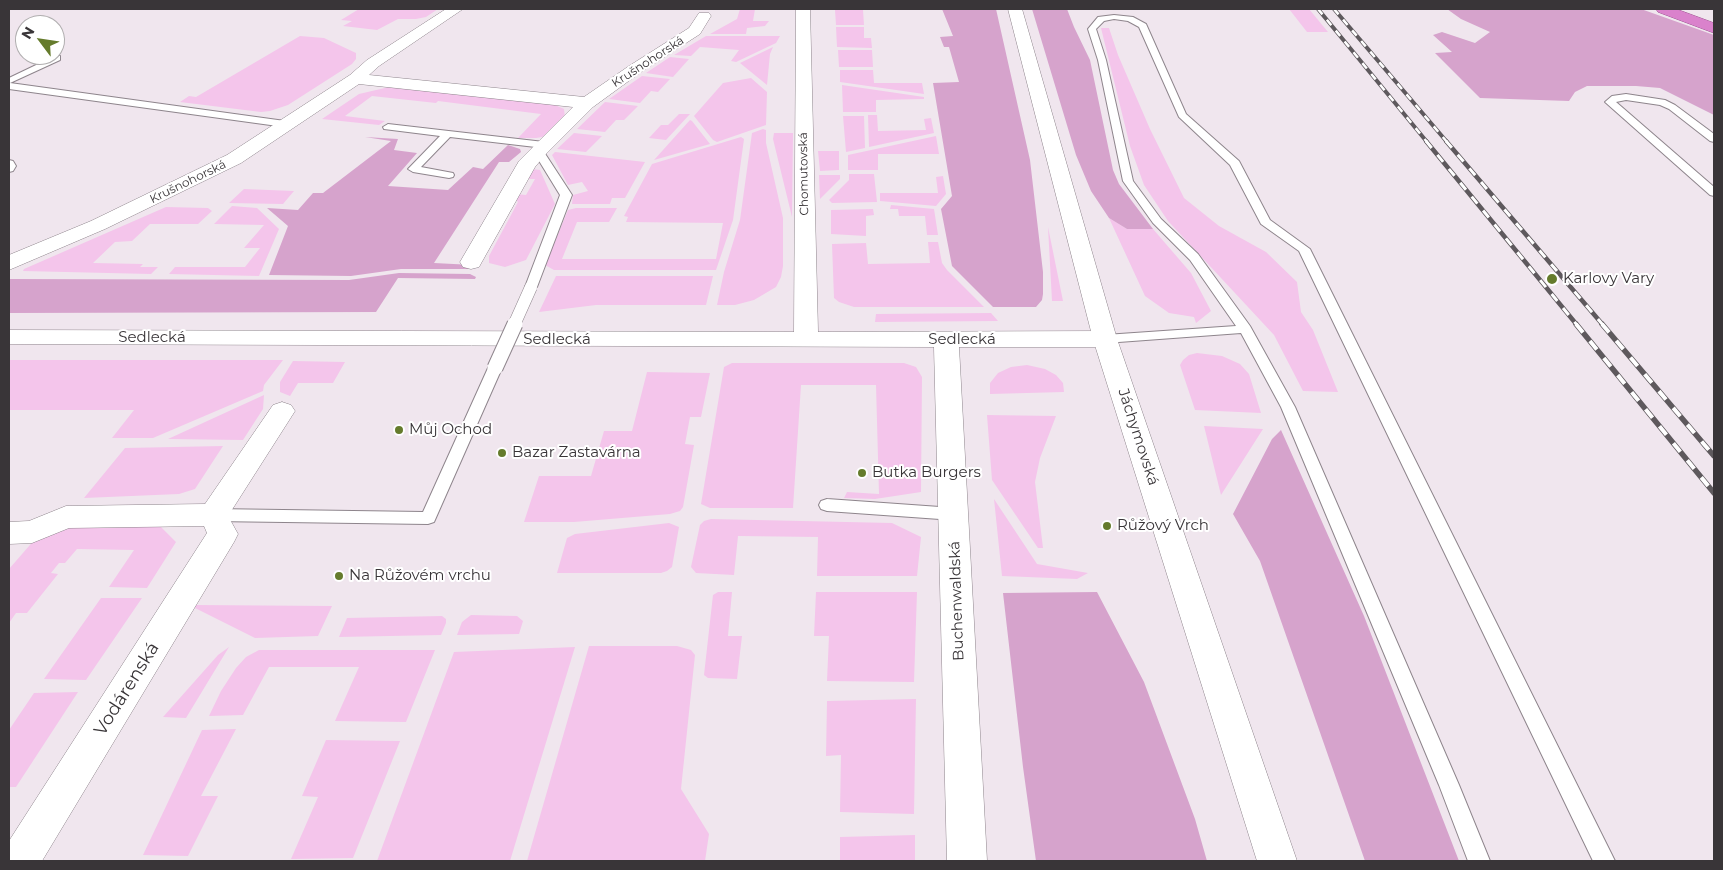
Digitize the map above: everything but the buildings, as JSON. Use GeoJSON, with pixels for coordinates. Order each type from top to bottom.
{"type":"FeatureCollection","features":[{"type":"Feature","properties":{"kind":"highway"},"geometry":{"type":"LineString","coordinates":[[1662,9],[1714,28]]}},
{"type":"Feature","properties":{"kind":"highway"},"geometry":{"type":"LineString","coordinates":[[1696,9],[1714,15]]}},
{"type":"Feature","properties":{"kind":"street","name":"Krušnohorská"},"geometry":{"type":"LineString","coordinates":[[9,263],[98,225],[234,159],[356,79],[373,63],[456,9]]}},
{"type":"Feature","properties":{"kind":"street","name":"Chomutovská"},"geometry":{"type":"LineString","coordinates":[[803,9],[806,340]]}},
{"type":"Feature","properties":{"kind":"street","name":"Jáchymovská"},"geometry":{"type":"LineString","coordinates":[[1015,9],[1105,338],[1277,861]]}},
{"type":"Feature","properties":{"kind":"street","name":"Krušnohorská"},"geometry":{"type":"LineString","coordinates":[[471,262],[526,165],[541,148],[587,104],[635,69],[695,31],[704,16]]}},
{"type":"Feature","properties":{"kind":"street"},"geometry":{"type":"LineString","coordinates":[[356,79],[587,104]]}},
{"type":"Feature","properties":{"kind":"street","name":"Sedlecká"},"geometry":{"type":"LineString","coordinates":[[9,337],[806,340],[1105,338]]}},
{"type":"Feature","properties":{"kind":"street","name":"Buchenwaldská"},"geometry":{"type":"LineString","coordinates":[[946,340],[968,861]]}},
{"type":"Feature","properties":{"kind":"street"},"geometry":{"type":"LineString","coordinates":[[9,533],[32,532],[66,517],[213,515],[282,411]]}},
{"type":"Feature","properties":{"kind":"street","name":"Vodárenská"},"geometry":{"type":"LineString","coordinates":[[19,861],[223,534],[213,515]]}},
{"type":"Feature","properties":{"kind":"lane"},"geometry":{"type":"LineString","coordinates":[[1479,861],[1449,785],[1288,407],[1244,329],[1194,257],[1157,221],[1128,181],[1102,60],[1092,29],[1101,19],[1122,17],[1143,26],[1182,115],[1235,163],[1266,222],[1304,250],[1604,861]]}},
{"type":"Feature","properties":{"kind":"lane"},"geometry":{"type":"LineString","coordinates":[[9,80],[42,65]]}},
{"type":"Feature","properties":{"kind":"lane"},"geometry":{"type":"LineString","coordinates":[[9,86],[285,124]]}},
{"type":"Feature","properties":{"kind":"lane"},"geometry":{"type":"LineString","coordinates":[[1714,139],[1672,107],[1662,102],[1626,97],[1615,98],[1610,102],[1714,193]]}},
{"type":"Feature","properties":{"kind":"lane"},"geometry":{"type":"LineString","coordinates":[[213,515],[428,518],[531,286],[566,195],[541,148],[388,127]]}},
{"type":"Feature","properties":{"kind":"lane"},"geometry":{"type":"LineString","coordinates":[[448,134],[413,169],[449,175]]}},
{"type":"Feature","properties":{"kind":"lane"},"geometry":{"type":"LineString","coordinates":[[9,163],[11,166],[9,169]]}},
{"type":"Feature","properties":{"kind":"lane"},"geometry":{"type":"LineString","coordinates":[[1105,338],[1244,329]]}},
{"type":"Feature","properties":{"kind":"lane"},"geometry":{"type":"LineString","coordinates":[[827,505],[954,514]]}},
{"type":"Feature","properties":{"kind":"shaded area"},"geometry":{"type":"Polygon","coordinates":[[[359,9],[438,9],[426,17],[398,19],[377,30],[343,26],[352,21],[341,20],[359,9]]]}},
{"type":"Feature","properties":{"kind":"shaded area"},"geometry":{"type":"Polygon","coordinates":[[[740,9],[755,9],[753,21],[769,21],[765,26],[747,28],[746,34],[710,34],[737,19],[740,9]]]}},
{"type":"Feature","properties":{"kind":"shaded area"},"geometry":{"type":"Polygon","coordinates":[[[942,9],[996,9],[1030,160],[1043,272],[1042,300],[1036,307],[993,307],[952,266],[941,209],[952,196],[933,83],[959,82],[949,47],[944,47],[940,37],[953,36],[942,9]]]}},
{"type":"Feature","properties":{"kind":"shaded area"},"geometry":{"type":"Polygon","coordinates":[[[1032,9],[1067,9],[1090,60],[1113,170],[1119,184],[1153,229],[1127,229],[1109,218],[1091,191],[1076,155],[1032,9]]]}},
{"type":"Feature","properties":{"kind":"shaded area"},"geometry":{"type":"Polygon","coordinates":[[[1289,9],[1309,9],[1328,32],[1307,32],[1289,9]]]}},
{"type":"Feature","properties":{"kind":"shaded area"},"geometry":{"type":"Polygon","coordinates":[[[1447,9],[1641,9],[1714,35],[1714,115],[1660,88],[1636,86],[1587,86],[1575,92],[1569,101],[1480,98],[1435,53],[1452,52],[1433,35],[1442,32],[1475,43],[1490,32],[1461,19],[1447,9]]]}},
{"type":"Feature","properties":{"kind":"shaded area"},"geometry":{"type":"Polygon","coordinates":[[[835,10],[863,10],[864,25],[836,25],[835,10]]]}},
{"type":"Feature","properties":{"kind":"shaded area"},"geometry":{"type":"Polygon","coordinates":[[[836,27],[864,27],[864,38],[871,38],[872,48],[837,47],[836,27]]]}},
{"type":"Feature","properties":{"kind":"shaded area"},"geometry":{"type":"Polygon","coordinates":[[[1101,28],[1109,28],[1118,55],[1150,129],[1184,198],[1219,226],[1266,252],[1297,282],[1301,312],[1313,330],[1338,392],[1303,391],[1274,335],[1168,221],[1144,185],[1130,146],[1101,28]]]}},
{"type":"Feature","properties":{"kind":"shaded area"},"geometry":{"type":"Polygon","coordinates":[[[300,36],[324,38],[356,53],[356,59],[352,64],[288,105],[270,111],[261,112],[180,102],[189,96],[196,97],[300,36]]]}},
{"type":"Feature","properties":{"kind":"shaded area"},"geometry":{"type":"Polygon","coordinates":[[[706,36],[780,36],[776,43],[736,62],[731,61],[739,50],[700,47],[691,56],[674,55],[706,36]]]}},
{"type":"Feature","properties":{"kind":"shaded area"},"geometry":{"type":"Polygon","coordinates":[[[773,47],[770,54],[767,85],[740,63],[773,47]]]}},
{"type":"Feature","properties":{"kind":"shaded area"},"geometry":{"type":"Polygon","coordinates":[[[838,50],[872,50],[873,67],[839,67],[838,50]]]}},
{"type":"Feature","properties":{"kind":"shaded area"},"geometry":{"type":"Polygon","coordinates":[[[670,57],[689,59],[673,77],[646,73],[670,57]]]}},
{"type":"Feature","properties":{"kind":"shaded area"},"geometry":{"type":"Polygon","coordinates":[[[840,70],[873,70],[874,83],[922,83],[924,94],[840,82],[840,70]]]}},
{"type":"Feature","properties":{"kind":"shaded area"},"geometry":{"type":"Polygon","coordinates":[[[642,76],[670,79],[658,92],[651,91],[640,103],[609,99],[642,76]]]}},
{"type":"Feature","properties":{"kind":"shaded area"},"geometry":{"type":"Polygon","coordinates":[[[751,78],[767,92],[766,125],[717,142],[713,140],[694,116],[723,83],[751,78]]]}},
{"type":"Feature","properties":{"kind":"shaded area"},"geometry":{"type":"Polygon","coordinates":[[[842,85],[924,97],[924,99],[876,100],[876,112],[843,112],[842,85]]]}},
{"type":"Feature","properties":{"kind":"shaded area"},"geometry":{"type":"Polygon","coordinates":[[[389,87],[553,104],[564,109],[565,118],[548,136],[518,138],[541,114],[438,101],[436,103],[372,96],[345,116],[385,121],[379,125],[322,119],[359,94],[389,87]]]}},
{"type":"Feature","properties":{"kind":"shaded area"},"geometry":{"type":"Polygon","coordinates":[[[605,102],[638,106],[624,120],[616,120],[605,132],[577,129],[605,102]]]}},
{"type":"Feature","properties":{"kind":"shaded area"},"geometry":{"type":"Polygon","coordinates":[[[679,114],[690,114],[666,140],[649,138],[661,125],[668,125],[679,114]]]}},
{"type":"Feature","properties":{"kind":"shaded area"},"geometry":{"type":"Polygon","coordinates":[[[868,115],[877,115],[878,131],[926,130],[924,119],[931,118],[934,133],[869,147],[868,115]]]}},
{"type":"Feature","properties":{"kind":"shaded area"},"geometry":{"type":"Polygon","coordinates":[[[843,116],[864,116],[865,148],[846,152],[843,116]]]}},
{"type":"Feature","properties":{"kind":"shaded area"},"geometry":{"type":"Polygon","coordinates":[[[690,120],[710,144],[654,160],[690,120]]]}},
{"type":"Feature","properties":{"kind":"shaded area"},"geometry":{"type":"Polygon","coordinates":[[[763,129],[766,130],[766,143],[783,218],[783,266],[781,277],[776,287],[754,300],[735,305],[717,305],[724,272],[740,220],[752,133],[763,129]]]}},
{"type":"Feature","properties":{"kind":"shaded area"},"geometry":{"type":"Polygon","coordinates":[[[574,133],[602,136],[586,152],[557,149],[574,133]]]}},
{"type":"Feature","properties":{"kind":"shaded area"},"geometry":{"type":"Polygon","coordinates":[[[774,133],[793,133],[792,217],[773,139],[774,133]]]}},
{"type":"Feature","properties":{"kind":"shaded area"},"geometry":{"type":"Polygon","coordinates":[[[936,136],[939,154],[878,154],[878,170],[848,170],[848,155],[936,136]]]}},
{"type":"Feature","properties":{"kind":"shaded area"},"geometry":{"type":"Polygon","coordinates":[[[365,137],[398,139],[394,150],[417,153],[388,186],[448,190],[473,167],[483,169],[508,145],[520,149],[521,152],[509,162],[499,162],[434,263],[473,265],[469,269],[401,269],[351,276],[269,275],[288,226],[267,208],[298,210],[313,193],[323,193],[391,141],[365,137]]]}},
{"type":"Feature","properties":{"kind":"shaded area"},"geometry":{"type":"Polygon","coordinates":[[[741,137],[744,139],[733,220],[716,270],[554,270],[545,265],[568,210],[576,208],[617,208],[609,222],[577,222],[562,259],[716,259],[723,223],[626,222],[628,217],[624,216],[652,164],[741,137]]]}},
{"type":"Feature","properties":{"kind":"shaded area"},"geometry":{"type":"Polygon","coordinates":[[[818,151],[839,151],[839,170],[820,171],[818,151]]]}},
{"type":"Feature","properties":{"kind":"shaded area"},"geometry":{"type":"Polygon","coordinates":[[[555,152],[645,162],[625,198],[612,198],[610,204],[572,204],[573,195],[588,191],[582,182],[568,185],[552,155],[555,152]]]}},
{"type":"Feature","properties":{"kind":"shaded area"},"geometry":{"type":"Polygon","coordinates":[[[532,169],[540,170],[555,204],[526,260],[505,267],[489,263],[489,256],[518,202],[514,198],[516,194],[526,195],[535,179],[524,179],[532,169]]]}},
{"type":"Feature","properties":{"kind":"shaded area"},"geometry":{"type":"Polygon","coordinates":[[[849,174],[874,174],[877,202],[832,203],[829,200],[849,180],[849,174]]]}},
{"type":"Feature","properties":{"kind":"shaded area"},"geometry":{"type":"Polygon","coordinates":[[[819,175],[840,175],[840,179],[820,199],[819,175]]]}},
{"type":"Feature","properties":{"kind":"shaded area"},"geometry":{"type":"Polygon","coordinates":[[[943,176],[946,194],[936,206],[880,201],[880,193],[938,193],[936,177],[943,176]]]}},
{"type":"Feature","properties":{"kind":"shaded area"},"geometry":{"type":"Polygon","coordinates":[[[244,189],[294,191],[283,204],[229,203],[244,189]]]}},
{"type":"Feature","properties":{"kind":"shaded area"},"geometry":{"type":"Polygon","coordinates":[[[891,205],[934,209],[938,235],[927,235],[925,216],[899,216],[898,209],[890,209],[891,205]]]}},
{"type":"Feature","properties":{"kind":"shaded area"},"geometry":{"type":"Polygon","coordinates":[[[232,206],[257,208],[279,229],[259,276],[169,274],[175,267],[245,267],[260,248],[244,248],[264,225],[214,224],[232,206]]]}},
{"type":"Feature","properties":{"kind":"shaded area"},"geometry":{"type":"Polygon","coordinates":[[[166,207],[208,208],[212,211],[198,224],[150,224],[132,241],[115,242],[93,263],[143,264],[140,267],[158,267],[151,274],[23,271],[24,269],[166,207]]]}},
{"type":"Feature","properties":{"kind":"shaded area"},"geometry":{"type":"Polygon","coordinates":[[[873,209],[874,215],[866,216],[866,236],[831,234],[831,210],[873,209]]]}},
{"type":"Feature","properties":{"kind":"shaded area"},"geometry":{"type":"Polygon","coordinates":[[[1109,218],[1127,229],[1153,229],[1191,273],[1211,311],[1196,323],[1194,317],[1169,313],[1145,296],[1109,218]]]}},
{"type":"Feature","properties":{"kind":"shaded area"},"geometry":{"type":"Polygon","coordinates":[[[1048,227],[1063,301],[1052,301],[1048,227]]]}},
{"type":"Feature","properties":{"kind":"shaded area"},"geometry":{"type":"Polygon","coordinates":[[[928,242],[938,242],[942,263],[984,307],[854,307],[839,302],[834,298],[832,244],[866,243],[868,264],[930,263],[928,242]]]}},
{"type":"Feature","properties":{"kind":"shaded area"},"geometry":{"type":"Polygon","coordinates":[[[399,273],[470,274],[476,277],[475,279],[398,278],[376,312],[9,313],[9,279],[349,280],[399,273]]]}},
{"type":"Feature","properties":{"kind":"shaded area"},"geometry":{"type":"Polygon","coordinates":[[[556,276],[713,276],[706,305],[596,305],[539,312],[556,276]]]}},
{"type":"Feature","properties":{"kind":"shaded area"},"geometry":{"type":"Polygon","coordinates":[[[991,313],[998,321],[875,322],[876,314],[991,313]]]}},
{"type":"Feature","properties":{"kind":"shaded area"},"geometry":{"type":"Polygon","coordinates":[[[1197,353],[1222,356],[1240,364],[1249,374],[1261,413],[1195,410],[1180,365],[1189,355],[1197,353]]]}},
{"type":"Feature","properties":{"kind":"shaded area"},"geometry":{"type":"Polygon","coordinates":[[[9,360],[283,360],[264,385],[263,391],[153,438],[112,438],[134,410],[9,410],[9,360]]]}},
{"type":"Feature","properties":{"kind":"shaded area"},"geometry":{"type":"Polygon","coordinates":[[[293,361],[345,362],[333,383],[298,383],[290,396],[280,392],[280,382],[293,361]]]}},
{"type":"Feature","properties":{"kind":"shaded area"},"geometry":{"type":"Polygon","coordinates":[[[732,363],[904,363],[916,367],[922,377],[921,492],[875,499],[844,498],[847,492],[879,494],[876,385],[801,385],[793,508],[710,508],[701,504],[724,367],[732,363]]]}},
{"type":"Feature","properties":{"kind":"shaded area"},"geometry":{"type":"Polygon","coordinates":[[[1027,365],[1045,369],[1056,375],[1063,383],[1064,392],[990,394],[990,383],[998,373],[1011,367],[1027,365]]]}},
{"type":"Feature","properties":{"kind":"shaded area"},"geometry":{"type":"Polygon","coordinates":[[[647,372],[710,373],[701,417],[690,417],[685,444],[694,445],[683,507],[680,511],[670,514],[574,522],[524,522],[539,476],[591,476],[604,431],[632,431],[647,372]]]}},
{"type":"Feature","properties":{"kind":"shaded area"},"geometry":{"type":"Polygon","coordinates":[[[264,395],[263,409],[243,440],[168,439],[264,395]]]}},
{"type":"Feature","properties":{"kind":"shaded area"},"geometry":{"type":"Polygon","coordinates":[[[987,415],[1056,416],[1040,458],[1035,482],[1043,548],[1038,548],[992,480],[987,415]]]}},
{"type":"Feature","properties":{"kind":"shaded area"},"geometry":{"type":"Polygon","coordinates":[[[1204,426],[1263,429],[1221,495],[1204,426]]]}},
{"type":"Feature","properties":{"kind":"shaded area"},"geometry":{"type":"Polygon","coordinates":[[[1281,430],[1364,616],[1459,861],[1365,861],[1260,561],[1233,514],[1272,439],[1281,430]]]}},
{"type":"Feature","properties":{"kind":"shaded area"},"geometry":{"type":"Polygon","coordinates":[[[223,446],[195,489],[179,494],[84,498],[125,448],[223,446]]]}},
{"type":"Feature","properties":{"kind":"shaded area"},"geometry":{"type":"Polygon","coordinates":[[[994,499],[1037,564],[1088,573],[1077,579],[1002,576],[994,499]]]}},
{"type":"Feature","properties":{"kind":"shaded area"},"geometry":{"type":"Polygon","coordinates":[[[711,519],[892,523],[921,537],[917,576],[817,576],[818,537],[738,536],[734,575],[696,573],[691,567],[700,525],[704,521],[711,519]]]}},
{"type":"Feature","properties":{"kind":"shaded area"},"geometry":{"type":"Polygon","coordinates":[[[669,523],[679,527],[672,567],[667,571],[661,573],[557,573],[567,538],[575,534],[669,523]]]}},
{"type":"Feature","properties":{"kind":"shaded area"},"geometry":{"type":"Polygon","coordinates":[[[69,524],[161,527],[176,542],[147,588],[109,587],[134,550],[77,549],[65,563],[59,563],[51,573],[58,574],[27,613],[16,613],[9,623],[9,569],[36,538],[69,524]]]}},
{"type":"Feature","properties":{"kind":"shaded area"},"geometry":{"type":"Polygon","coordinates":[[[718,592],[732,592],[728,636],[742,636],[737,679],[708,678],[704,675],[713,595],[718,592]]]}},
{"type":"Feature","properties":{"kind":"shaded area"},"geometry":{"type":"Polygon","coordinates":[[[816,592],[917,592],[914,682],[827,681],[829,636],[814,636],[816,592]]]}},
{"type":"Feature","properties":{"kind":"shaded area"},"geometry":{"type":"Polygon","coordinates":[[[1097,592],[1144,682],[1195,819],[1207,861],[1036,861],[1003,593],[1097,592]]]}},
{"type":"Feature","properties":{"kind":"shaded area"},"geometry":{"type":"Polygon","coordinates":[[[101,598],[142,598],[86,680],[44,679],[101,598]]]}},
{"type":"Feature","properties":{"kind":"shaded area"},"geometry":{"type":"Polygon","coordinates":[[[195,605],[332,606],[318,636],[255,638],[195,608],[195,605]]]}},
{"type":"Feature","properties":{"kind":"shaded area"},"geometry":{"type":"Polygon","coordinates":[[[471,615],[517,616],[523,621],[519,634],[457,635],[462,622],[471,615]]]}},
{"type":"Feature","properties":{"kind":"shaded area"},"geometry":{"type":"Polygon","coordinates":[[[442,616],[446,619],[446,623],[441,635],[339,637],[347,618],[442,616]]]}},
{"type":"Feature","properties":{"kind":"shaded area"},"geometry":{"type":"Polygon","coordinates":[[[589,646],[677,646],[691,650],[695,655],[681,789],[709,834],[705,861],[527,861],[589,646]]]}},
{"type":"Feature","properties":{"kind":"shaded area"},"geometry":{"type":"Polygon","coordinates":[[[229,647],[186,718],[163,717],[218,655],[229,647]]]}},
{"type":"Feature","properties":{"kind":"shaded area"},"geometry":{"type":"Polygon","coordinates":[[[575,647],[510,861],[377,861],[454,652],[575,647]]]}},
{"type":"Feature","properties":{"kind":"shaded area"},"geometry":{"type":"Polygon","coordinates":[[[259,650],[435,650],[406,722],[335,721],[359,667],[269,667],[243,715],[209,716],[221,691],[236,668],[246,657],[259,650]]]}},
{"type":"Feature","properties":{"kind":"shaded area"},"geometry":{"type":"Polygon","coordinates":[[[78,692],[16,787],[9,787],[9,730],[34,693],[78,692]]]}},
{"type":"Feature","properties":{"kind":"shaded area"},"geometry":{"type":"Polygon","coordinates":[[[916,699],[914,814],[840,812],[841,755],[826,756],[827,701],[916,699]]]}},
{"type":"Feature","properties":{"kind":"shaded area"},"geometry":{"type":"Polygon","coordinates":[[[236,729],[201,796],[218,796],[188,856],[143,855],[202,730],[236,729]]]}},
{"type":"Feature","properties":{"kind":"shaded area"},"geometry":{"type":"Polygon","coordinates":[[[326,740],[400,741],[353,858],[291,859],[318,797],[302,796],[326,740]]]}},
{"type":"Feature","properties":{"kind":"shaded area"},"geometry":{"type":"Polygon","coordinates":[[[915,835],[915,861],[840,861],[840,837],[915,835]]]}},
{"type":"Feature","properties":{"kind":"railway"},"geometry":{"type":"LineString","coordinates":[[1318,9],[1427,142]]}},
{"type":"Feature","properties":{"kind":"railway"},"geometry":{"type":"LineString","coordinates":[[1334,9],[1447,142]]}},
{"type":"Feature","properties":{"kind":"railway"},"geometry":{"type":"LineString","coordinates":[[1426,141],[1577,325]]}},
{"type":"Feature","properties":{"kind":"railway"},"geometry":{"type":"LineString","coordinates":[[1446,141],[1603,325]]}},
{"type":"Feature","properties":{"kind":"railway"},"geometry":{"type":"LineString","coordinates":[[1576,324],[1714,493]]}},
{"type":"Feature","properties":{"kind":"railway"},"geometry":{"type":"LineString","coordinates":[[1602,324],[1714,456]]}},
{"type":"Feature","properties":{"kind":"place","name":"Karlovy Vary"},"geometry":{"type":"Point","coordinates":[1552,279]}},
{"type":"Feature","properties":{"kind":"place","name":"Můj Ochod"},"geometry":{"type":"Point","coordinates":[399,430]}},
{"type":"Feature","properties":{"kind":"place","name":"Bazar Zastavárna"},"geometry":{"type":"Point","coordinates":[502,453]}},
{"type":"Feature","properties":{"kind":"place","name":"Butka Burgers"},"geometry":{"type":"Point","coordinates":[862,473]}},
{"type":"Feature","properties":{"kind":"place","name":"Růžový Vrch"},"geometry":{"type":"Point","coordinates":[1107,526]}},
{"type":"Feature","properties":{"kind":"place","name":"Na Růžovém vrchu"},"geometry":{"type":"Point","coordinates":[339,576]}}]}
